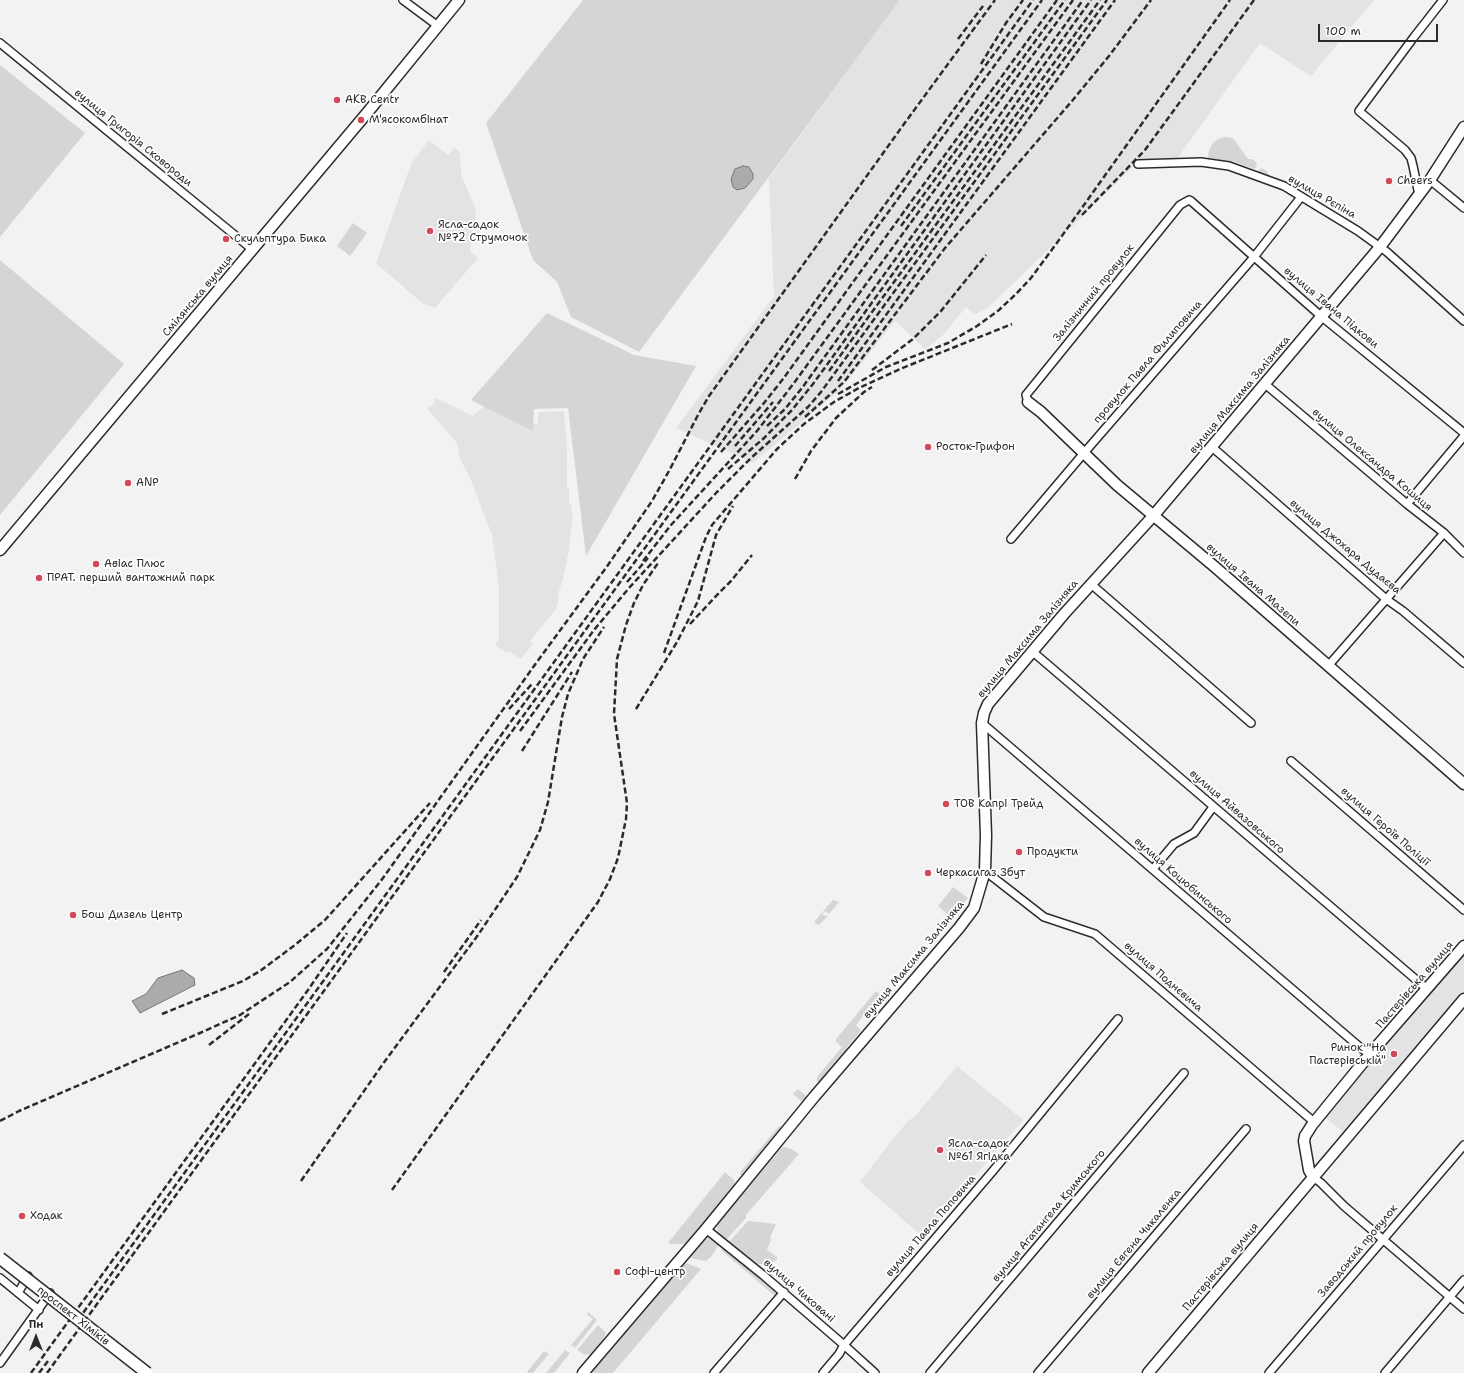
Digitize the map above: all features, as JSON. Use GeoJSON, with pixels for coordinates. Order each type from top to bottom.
{"type":"FeatureCollection","features":[{"type":"Feature","properties":{"kind":"main road","name":"Смілянська вулиця"},"geometry":{"type":"LineString","coordinates":[[0,550],[253,250],[459,0]]}},
{"type":"Feature","properties":{"kind":"main road","name":"вулиця Максима Залізняка"},"geometry":{"type":"LineString","coordinates":[[583,1373],[706,1229],[814,1097],[959,928],[974,908],[985,871],[986,835],[982,723],[988,704],[1050,630],[1154,515],[1380,247],[1430,180],[1464,127]]}},
{"type":"Feature","properties":{"kind":"main road","name":"вулиця Івана Мазепи"},"geometry":{"type":"LineString","coordinates":[[1028,402],[1041,412],[1117,485],[1154,515],[1464,784]]}},
{"type":"Feature","properties":{"kind":"main road","name":"Пастерівська вулиця"},"geometry":{"type":"LineString","coordinates":[[1313,1178],[1309,1170],[1304,1141],[1305,1136],[1314,1122],[1370,1054],[1464,946]]}},
{"type":"Feature","properties":{"kind":"main road","name":"Пастерівська вулиця"},"geometry":{"type":"LineString","coordinates":[[1148,1373],[1464,999]]}},
{"type":"Feature","properties":{"kind":"main road","name":"проспект Хіміків"},"geometry":{"type":"LineString","coordinates":[[0,1258],[147,1373]]}},
{"type":"Feature","properties":{"kind":"street"},"geometry":{"type":"LineString","coordinates":[[403,0],[438,26]]}},
{"type":"Feature","properties":{"kind":"street"},"geometry":{"type":"LineString","coordinates":[[1419,195],[1413,166],[1406,150],[1359,111],[1443,0]]}},
{"type":"Feature","properties":{"kind":"street","name":"вулиця Григорія Сковороди"},"geometry":{"type":"LineString","coordinates":[[0,43],[253,250]]}},
{"type":"Feature","properties":{"kind":"street","name":"вулиця Рєпіна"},"geometry":{"type":"LineString","coordinates":[[1138,164],[1201,162],[1229,166],[1284,186],[1358,231],[1380,247],[1464,321]]}},
{"type":"Feature","properties":{"kind":"street"},"geometry":{"type":"LineString","coordinates":[[1430,180],[1464,208]]}},
{"type":"Feature","properties":{"kind":"street","name":"провулок Павла Филиповича"},"geometry":{"type":"LineString","coordinates":[[1010,539],[1254,257],[1301,197]]}},
{"type":"Feature","properties":{"kind":"street","name":"вулиця Івана Підкови"},"geometry":{"type":"LineString","coordinates":[[1186,201],[1191,200],[1322,317],[1464,433]]}},
{"type":"Feature","properties":{"kind":"street","name":"Залізничний провулок"},"geometry":{"type":"LineString","coordinates":[[1028,402],[1026,395],[1180,205],[1186,201]]}},
{"type":"Feature","properties":{"kind":"street","name":"вулиця Олександра Кошиця"},"geometry":{"type":"LineString","coordinates":[[1265,384],[1407,504],[1444,533],[1464,553]]}},
{"type":"Feature","properties":{"kind":"street"},"geometry":{"type":"LineString","coordinates":[[1407,504],[1464,436]]}},
{"type":"Feature","properties":{"kind":"street","name":"вулиця Джохара Дудаєва"},"geometry":{"type":"LineString","coordinates":[[1212,447],[1386,599],[1403,611],[1464,663]]}},
{"type":"Feature","properties":{"kind":"street"},"geometry":{"type":"LineString","coordinates":[[1328,666],[1444,533]]}},
{"type":"Feature","properties":{"kind":"street"},"geometry":{"type":"LineString","coordinates":[[1091,584],[1251,723]]}},
{"type":"Feature","properties":{"kind":"street","name":"вулиця Айвазовського"},"geometry":{"type":"LineString","coordinates":[[1033,652],[1427,989]]}},
{"type":"Feature","properties":{"kind":"street","name":"вулиця Коцюбинського"},"geometry":{"type":"LineString","coordinates":[[982,723],[1362,1049],[1370,1054]]}},
{"type":"Feature","properties":{"kind":"street","name":"вулиця Героїв Поліції"},"geometry":{"type":"LineString","coordinates":[[1292,761],[1464,910]]}},
{"type":"Feature","properties":{"kind":"street"},"geometry":{"type":"LineString","coordinates":[[1153,869],[1174,844],[1194,833],[1213,807]]}},
{"type":"Feature","properties":{"kind":"street","name":"вулиця Поднєвича"},"geometry":{"type":"LineString","coordinates":[[985,871],[1044,917],[1095,934],[1314,1122]]}},
{"type":"Feature","properties":{"kind":"street","name":"вулиця Павла Поповича"},"geometry":{"type":"LineString","coordinates":[[823,1373],[840,1354],[844,1345],[992,1172],[1118,1019]]}},
{"type":"Feature","properties":{"kind":"street","name":"вулиця Агатангела Кримського"},"geometry":{"type":"LineString","coordinates":[[930,1373],[1184,1073]]}},
{"type":"Feature","properties":{"kind":"street","name":"вулиця Євгена Чикаленка"},"geometry":{"type":"LineString","coordinates":[[1038,1373],[1246,1129]]}},
{"type":"Feature","properties":{"kind":"street","name":"Заводський провулок"},"geometry":{"type":"LineString","coordinates":[[1269,1373],[1464,1144]]}},
{"type":"Feature","properties":{"kind":"street"},"geometry":{"type":"LineString","coordinates":[[1313,1178],[1321,1183],[1344,1206],[1464,1310]]}},
{"type":"Feature","properties":{"kind":"street","name":"вулиця Чиковані"},"geometry":{"type":"LineString","coordinates":[[706,1229],[784,1292],[875,1373]]}},
{"type":"Feature","properties":{"kind":"street"},"geometry":{"type":"LineString","coordinates":[[0,1253],[50,1293],[0,1363]]}},
{"type":"Feature","properties":{"kind":"street"},"geometry":{"type":"LineString","coordinates":[[18,1293],[28,1276]]}},
{"type":"Feature","properties":{"kind":"street"},"geometry":{"type":"LineString","coordinates":[[0,1278],[39,1310]]}},
{"type":"Feature","properties":{"kind":"street"},"geometry":{"type":"LineString","coordinates":[[1385,1373],[1464,1280]]}},
{"type":"Feature","properties":{"kind":"street"},"geometry":{"type":"LineString","coordinates":[[714,1373],[784,1292]]}},
{"type":"Feature","properties":{"kind":"shaded area"},"geometry":{"type":"Polygon","coordinates":[[[583,0],[900,0],[639,352],[571,317],[557,282],[533,260],[486,123],[583,0]]]}},
{"type":"Feature","properties":{"kind":"shaded area"},"geometry":{"type":"Polygon","coordinates":[[[900,0],[1374,0],[1311,76],[1260,43],[1174,163],[1134,166],[988,308],[975,314],[966,307],[942,336],[925,349],[895,321],[841,389],[753,463],[676,428],[774,296],[769,178],[900,0]]]}},
{"type":"Feature","properties":{"kind":"shaded area"},"geometry":{"type":"Polygon","coordinates":[[[0,65],[85,133],[0,237],[0,65]]]}},
{"type":"Feature","properties":{"kind":"shaded area"},"geometry":{"type":"Polygon","coordinates":[[[1224,137],[1233,138],[1248,159],[1252,159],[1256,162],[1257,166],[1255,169],[1234,162],[1208,158],[1212,144],[1218,139],[1224,137]]]}},
{"type":"Feature","properties":{"kind":"shaded area","name":"Ясла-садок №72 Струмочок"},"geometry":{"type":"Polygon","coordinates":[[[429,140],[448,155],[454,147],[460,152],[461,175],[476,210],[470,252],[478,258],[435,308],[422,303],[376,263],[411,164],[429,140]]]}},
{"type":"Feature","properties":{"kind":"shaded area"},"geometry":{"type":"Polygon","coordinates":[[[743,166],[749,167],[753,174],[753,179],[745,188],[737,190],[733,187],[731,179],[735,169],[743,166]]]}},
{"type":"Feature","properties":{"kind":"shaded area"},"geometry":{"type":"Polygon","coordinates":[[[1261,168],[1267,171],[1270,178],[1257,172],[1261,168]]]}},
{"type":"Feature","properties":{"kind":"shaded area"},"geometry":{"type":"Polygon","coordinates":[[[353,223],[367,233],[350,256],[337,246],[353,223]]]}},
{"type":"Feature","properties":{"kind":"shaded area"},"geometry":{"type":"Polygon","coordinates":[[[0,260],[124,364],[0,515],[0,260]]]}},
{"type":"Feature","properties":{"kind":"shaded area"},"geometry":{"type":"Polygon","coordinates":[[[547,313],[634,355],[696,366],[586,556],[568,408],[534,409],[533,431],[471,400],[547,313]]]}},
{"type":"Feature","properties":{"kind":"shaded area"},"geometry":{"type":"Polygon","coordinates":[[[436,398],[473,416],[485,406],[538,425],[538,412],[564,411],[567,447],[567,488],[569,489],[569,503],[571,504],[573,514],[569,549],[563,579],[558,594],[556,609],[530,641],[533,644],[521,659],[509,651],[507,653],[495,645],[499,639],[499,588],[492,535],[470,478],[460,459],[457,443],[427,409],[433,405],[436,398]]]}},
{"type":"Feature","properties":{"kind":"shaded area"},"geometry":{"type":"Polygon","coordinates":[[[953,887],[968,898],[951,917],[938,906],[953,887]]]}},
{"type":"Feature","properties":{"kind":"shaded area"},"geometry":{"type":"Polygon","coordinates":[[[833,900],[839,902],[829,914],[825,911],[822,914],[828,916],[818,925],[814,922],[833,900]]]}},
{"type":"Feature","properties":{"kind":"shaded area","name":"Ринок \"На Пастерівській\""},"geometry":{"type":"Polygon","coordinates":[[[1464,953],[1464,992],[1343,1132],[1324,1116],[1464,953]]]}},
{"type":"Feature","properties":{"kind":"shaded area"},"geometry":{"type":"Polygon","coordinates":[[[182,970],[194,978],[195,985],[140,1013],[132,1001],[146,994],[158,978],[182,970]]]}},
{"type":"Feature","properties":{"kind":"shaded area"},"geometry":{"type":"Polygon","coordinates":[[[876,991],[884,998],[868,1016],[865,1014],[856,1025],[861,1031],[847,1047],[844,1056],[820,1083],[817,1082],[817,1077],[842,1047],[836,1042],[836,1039],[876,991]]]}},
{"type":"Feature","properties":{"kind":"shaded area","name":"Ясла-садок №61 Ягідка"},"geometry":{"type":"Polygon","coordinates":[[[957,1066],[1023,1120],[923,1237],[860,1182],[907,1122],[916,1115],[957,1066]]]}},
{"type":"Feature","properties":{"kind":"shaded area"},"geometry":{"type":"Polygon","coordinates":[[[798,1089],[807,1097],[804,1102],[793,1094],[798,1089]]]}},
{"type":"Feature","properties":{"kind":"shaded area"},"geometry":{"type":"Polygon","coordinates":[[[779,1126],[782,1127],[782,1130],[743,1175],[740,1175],[741,1171],[779,1126]]]}},
{"type":"Feature","properties":{"kind":"shaded area"},"geometry":{"type":"Polygon","coordinates":[[[784,1147],[799,1154],[726,1240],[719,1233],[717,1224],[781,1148],[784,1147]]]}},
{"type":"Feature","properties":{"kind":"shaded area"},"geometry":{"type":"Polygon","coordinates":[[[725,1172],[735,1181],[734,1187],[686,1243],[668,1243],[725,1172]]]}},
{"type":"Feature","properties":{"kind":"shaded area"},"geometry":{"type":"Polygon","coordinates":[[[748,1221],[776,1224],[767,1250],[777,1257],[777,1260],[769,1264],[757,1264],[729,1242],[748,1221]]]}},
{"type":"Feature","properties":{"kind":"shaded area"},"geometry":{"type":"Polygon","coordinates":[[[710,1238],[718,1242],[718,1246],[711,1257],[706,1261],[689,1257],[700,1244],[706,1239],[710,1238]]]}},
{"type":"Feature","properties":{"kind":"shaded area"},"geometry":{"type":"Polygon","coordinates":[[[724,1247],[732,1252],[778,1293],[776,1297],[721,1250],[724,1247]]]}},
{"type":"Feature","properties":{"kind":"shaded area"},"geometry":{"type":"Polygon","coordinates":[[[686,1263],[701,1269],[613,1373],[591,1373],[665,1285],[686,1263]]]}},
{"type":"Feature","properties":{"kind":"shaded area"},"geometry":{"type":"Polygon","coordinates":[[[588,1312],[597,1320],[575,1348],[571,1345],[593,1319],[587,1314],[588,1312]]]}},
{"type":"Feature","properties":{"kind":"shaded area"},"geometry":{"type":"Polygon","coordinates":[[[598,1325],[606,1333],[598,1348],[592,1355],[583,1354],[577,1350],[598,1325]]]}},
{"type":"Feature","properties":{"kind":"shaded area"},"geometry":{"type":"Polygon","coordinates":[[[565,1350],[570,1353],[554,1373],[546,1373],[565,1350]]]}},
{"type":"Feature","properties":{"kind":"shaded area"},"geometry":{"type":"Polygon","coordinates":[[[544,1351],[549,1354],[533,1373],[528,1373],[527,1372],[544,1351]]]}},
{"type":"Feature","properties":{"kind":"railway"},"geometry":{"type":"LineString","coordinates":[[0,1121],[19,1111],[240,1015],[290,982],[327,949],[383,878],[608,565],[652,501],[709,396],[995,0]]}},
{"type":"Feature","properties":{"kind":"railway"},"geometry":{"type":"LineString","coordinates":[[981,64],[1006,23],[1023,0]]}},
{"type":"Feature","properties":{"kind":"railway"},"geometry":{"type":"LineString","coordinates":[[78,1320],[1033,0]]}},
{"type":"Feature","properties":{"kind":"railway"},"geometry":{"type":"LineString","coordinates":[[47,1373],[1042,0]]}},
{"type":"Feature","properties":{"kind":"railway"},"geometry":{"type":"LineString","coordinates":[[721,452],[783,379],[1057,0]]}},
{"type":"Feature","properties":{"kind":"railway"},"geometry":{"type":"LineString","coordinates":[[901,226],[1065,0]]}},
{"type":"Feature","properties":{"kind":"railway"},"geometry":{"type":"LineString","coordinates":[[643,561],[671,525],[757,431],[794,383],[1073,0]]}},
{"type":"Feature","properties":{"kind":"railway"},"geometry":{"type":"LineString","coordinates":[[767,426],[785,409],[802,388],[1083,0]]}},
{"type":"Feature","properties":{"kind":"railway"},"geometry":{"type":"LineString","coordinates":[[728,469],[763,439],[792,410],[813,384],[1091,0]]}},
{"type":"Feature","properties":{"kind":"railway"},"geometry":{"type":"LineString","coordinates":[[829,371],[1100,0]]}},
{"type":"Feature","properties":{"kind":"railway"},"geometry":{"type":"LineString","coordinates":[[520,731],[594,630],[629,588],[717,492],[751,458],[808,407],[821,392],[1107,0]]}},
{"type":"Feature","properties":{"kind":"railway"},"geometry":{"type":"LineString","coordinates":[[838,381],[1115,0]]}},
{"type":"Feature","properties":{"kind":"railway"},"geometry":{"type":"LineString","coordinates":[[805,417],[844,382],[945,248],[1072,101],[1109,56],[1151,0]]}},
{"type":"Feature","properties":{"kind":"railway"},"geometry":{"type":"LineString","coordinates":[[838,394],[886,367],[948,343],[977,326],[999,310],[1016,294],[1031,278],[1059,240],[1230,0]]}},
{"type":"Feature","properties":{"kind":"railway"},"geometry":{"type":"LineString","coordinates":[[1082,215],[1145,150],[1254,0]]}},
{"type":"Feature","properties":{"kind":"railway"},"geometry":{"type":"LineString","coordinates":[[958,39],[983,6]]}},
{"type":"Feature","properties":{"kind":"railway"},"geometry":{"type":"LineString","coordinates":[[872,370],[913,339],[941,311],[986,255]]}},
{"type":"Feature","properties":{"kind":"railway"},"geometry":{"type":"LineString","coordinates":[[664,653],[706,537],[712,525],[777,449],[804,424],[834,402],[857,389],[900,369],[1012,324]]}},
{"type":"Feature","properties":{"kind":"railway"},"geometry":{"type":"LineString","coordinates":[[795,479],[811,451],[836,418],[864,392],[872,387]]}},
{"type":"Feature","properties":{"kind":"railway"},"geometry":{"type":"LineString","coordinates":[[735,446],[773,402]]}},
{"type":"Feature","properties":{"kind":"railway"},"geometry":{"type":"LineString","coordinates":[[636,709],[677,642],[698,601],[716,535],[733,506]]}},
{"type":"Feature","properties":{"kind":"railway"},"geometry":{"type":"LineString","coordinates":[[690,624],[731,581],[752,555]]}},
{"type":"Feature","properties":{"kind":"railway"},"geometry":{"type":"LineString","coordinates":[[627,582],[648,558]]}},
{"type":"Feature","properties":{"kind":"railway"},"geometry":{"type":"LineString","coordinates":[[392,1190],[598,902],[610,879],[618,858],[626,819],[627,803],[614,714],[617,659],[626,625],[634,603],[643,585],[658,563]]}},
{"type":"Feature","properties":{"kind":"railway"},"geometry":{"type":"LineString","coordinates":[[301,1181],[385,1061],[478,935],[517,877],[540,830],[548,802],[562,717],[568,694],[583,659],[604,627]]}},
{"type":"Feature","properties":{"kind":"railway"},"geometry":{"type":"LineString","coordinates":[[522,751],[572,672]]}},
{"type":"Feature","properties":{"kind":"railway"},"geometry":{"type":"LineString","coordinates":[[509,709],[532,684]]}},
{"type":"Feature","properties":{"kind":"railway"},"geometry":{"type":"LineString","coordinates":[[162,1014],[243,981],[260,971],[295,945],[325,920],[430,803]]}},
{"type":"Feature","properties":{"kind":"railway"},"geometry":{"type":"LineString","coordinates":[[444,972],[481,920]]}},
{"type":"Feature","properties":{"kind":"railway"},"geometry":{"type":"LineString","coordinates":[[31,1373],[308,990],[347,933]]}},
{"type":"Feature","properties":{"kind":"railway"},"geometry":{"type":"LineString","coordinates":[[209,1045],[249,1014]]}},
{"type":"Feature","properties":{"kind":"railway"},"geometry":{"type":"LineString","coordinates":[[39,1373],[48,1361]]}},
{"type":"Feature","properties":{"kind":"place","name":"AKB Centr"},"geometry":{"type":"Point","coordinates":[337,100]}},
{"type":"Feature","properties":{"kind":"place","name":"М'ясокомбінат"},"geometry":{"type":"Point","coordinates":[361,120]}},
{"type":"Feature","properties":{"kind":"place","name":"Cheers"},"geometry":{"type":"Point","coordinates":[1389,181]}},
{"type":"Feature","properties":{"kind":"place","name":"Ясла-садок №72 Струмочок"},"geometry":{"type":"Point","coordinates":[430,231]}},
{"type":"Feature","properties":{"kind":"place","name":"Cкульптура Бика"},"geometry":{"type":"Point","coordinates":[226,239]}},
{"type":"Feature","properties":{"kind":"place","name":"Росток-Грифон"},"geometry":{"type":"Point","coordinates":[928,447]}},
{"type":"Feature","properties":{"kind":"place","name":"ANP"},"geometry":{"type":"Point","coordinates":[128,483]}},
{"type":"Feature","properties":{"kind":"place","name":"Авіас Плюс"},"geometry":{"type":"Point","coordinates":[96,564]}},
{"type":"Feature","properties":{"kind":"place","name":"ПРАТ. перший вантажний парк"},"geometry":{"type":"Point","coordinates":[39,578]}},
{"type":"Feature","properties":{"kind":"place","name":"ТОВ Капрі Трейд"},"geometry":{"type":"Point","coordinates":[946,804]}},
{"type":"Feature","properties":{"kind":"place","name":"Продукти"},"geometry":{"type":"Point","coordinates":[1019,852]}},
{"type":"Feature","properties":{"kind":"place","name":"Черкасигаз Збут"},"geometry":{"type":"Point","coordinates":[928,873]}},
{"type":"Feature","properties":{"kind":"place","name":"Бош Дизель Центр"},"geometry":{"type":"Point","coordinates":[73,915]}},
{"type":"Feature","properties":{"kind":"place","name":"Ринок \"На Пастерівській\""},"geometry":{"type":"Point","coordinates":[1394,1054]}},
{"type":"Feature","properties":{"kind":"place","name":"Ясла-садок №61 Ягідка"},"geometry":{"type":"Point","coordinates":[940,1150]}},
{"type":"Feature","properties":{"kind":"place","name":"Ходак"},"geometry":{"type":"Point","coordinates":[22,1216]}},
{"type":"Feature","properties":{"kind":"place","name":"Софі-центр"},"geometry":{"type":"Point","coordinates":[617,1272]}}]}
